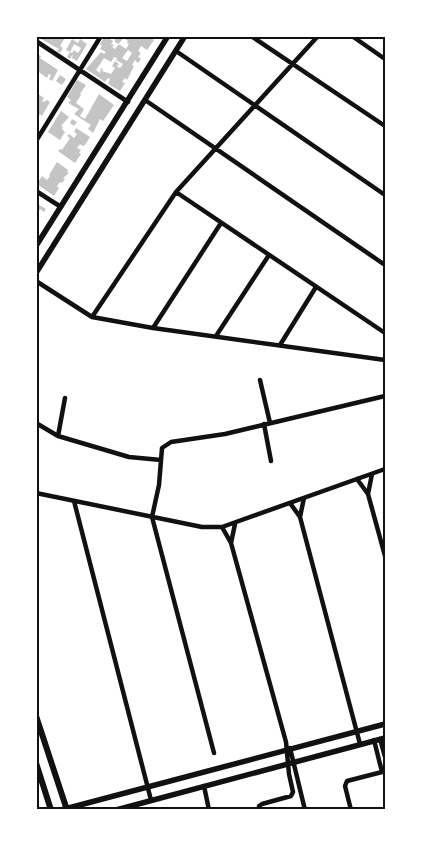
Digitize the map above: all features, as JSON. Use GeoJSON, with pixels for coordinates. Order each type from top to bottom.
{"type":"FeatureCollection","features":[{"type":"Feature","properties":{"kind":"main road"},"geometry":{"type":"LineString","coordinates":[[36,716],[65,809]]}},
{"type":"Feature","properties":{"kind":"main road"},"geometry":{"type":"LineString","coordinates":[[36,763],[51,810]]}},
{"type":"Feature","properties":{"kind":"street"},"geometry":{"type":"LineString","coordinates":[[36,141],[101,36]]}},
{"type":"Feature","properties":{"kind":"street"},"geometry":{"type":"LineString","coordinates":[[36,246],[167,38],[159,36]]}},
{"type":"Feature","properties":{"kind":"street"},"geometry":{"type":"LineString","coordinates":[[36,273],[185,36]]}},
{"type":"Feature","properties":{"kind":"street"},"geometry":{"type":"LineString","coordinates":[[251,36],[385,126]]}},
{"type":"Feature","properties":{"kind":"street"},"geometry":{"type":"LineString","coordinates":[[92,317],[176,192],[318,36]]}},
{"type":"Feature","properties":{"kind":"street"},"geometry":{"type":"LineString","coordinates":[[352,36],[385,59]]}},
{"type":"Feature","properties":{"kind":"street"},"geometry":{"type":"LineString","coordinates":[[36,41],[128,102]]}},
{"type":"Feature","properties":{"kind":"street"},"geometry":{"type":"LineString","coordinates":[[176,51],[385,195]]}},
{"type":"Feature","properties":{"kind":"street"},"geometry":{"type":"LineString","coordinates":[[145,100],[385,265]]}},
{"type":"Feature","properties":{"kind":"street"},"geometry":{"type":"LineString","coordinates":[[36,191],[61,207]]}},
{"type":"Feature","properties":{"kind":"street"},"geometry":{"type":"LineString","coordinates":[[176,192],[385,333]]}},
{"type":"Feature","properties":{"kind":"street"},"geometry":{"type":"LineString","coordinates":[[153,328],[221,223]]}},
{"type":"Feature","properties":{"kind":"street"},"geometry":{"type":"LineString","coordinates":[[216,336],[269,255]]}},
{"type":"Feature","properties":{"kind":"street"},"geometry":{"type":"LineString","coordinates":[[36,281],[92,317],[153,328],[385,360]]}},
{"type":"Feature","properties":{"kind":"street"},"geometry":{"type":"LineString","coordinates":[[280,345],[316,286]]}},
{"type":"Feature","properties":{"kind":"street"},"geometry":{"type":"LineString","coordinates":[[260,380],[270,423]]}},
{"type":"Feature","properties":{"kind":"street"},"geometry":{"type":"LineString","coordinates":[[214,753],[152,517],[164,446],[171,442],[225,434],[385,396]]}},
{"type":"Feature","properties":{"kind":"street"},"geometry":{"type":"LineString","coordinates":[[58,436],[65,398]]}},
{"type":"Feature","properties":{"kind":"street"},"geometry":{"type":"LineString","coordinates":[[36,423],[58,436],[128,457],[161,460]]}},
{"type":"Feature","properties":{"kind":"street"},"geometry":{"type":"LineString","coordinates":[[264,424],[270,461]]}},
{"type":"Feature","properties":{"kind":"street"},"geometry":{"type":"LineString","coordinates":[[36,493],[152,517],[222,528],[385,469]]}},
{"type":"Feature","properties":{"kind":"street"},"geometry":{"type":"LineString","coordinates":[[368,494],[372,474]]}},
{"type":"Feature","properties":{"kind":"street"},"geometry":{"type":"LineString","coordinates":[[357,479],[368,494],[385,556]]}},
{"type":"Feature","properties":{"kind":"street"},"geometry":{"type":"LineString","coordinates":[[300,517],[304,498]]}},
{"type":"Feature","properties":{"kind":"street"},"geometry":{"type":"LineString","coordinates":[[74,501],[151,800]]}},
{"type":"Feature","properties":{"kind":"street"},"geometry":{"type":"LineString","coordinates":[[290,503],[300,517],[360,744]]}},
{"type":"Feature","properties":{"kind":"street"},"geometry":{"type":"LineString","coordinates":[[231,543],[235,524]]}},
{"type":"Feature","properties":{"kind":"street"},"geometry":{"type":"LineString","coordinates":[[222,528],[231,543],[286,742],[290,763],[293,792],[291,796],[262,804],[259,806],[259,810]]}},
{"type":"Feature","properties":{"kind":"street"},"geometry":{"type":"LineString","coordinates":[[65,809],[385,724]]}},
{"type":"Feature","properties":{"kind":"street"},"geometry":{"type":"LineString","coordinates":[[116,810],[380,739]]}},
{"type":"Feature","properties":{"kind":"street"},"geometry":{"type":"LineString","coordinates":[[380,739],[385,757]]}},
{"type":"Feature","properties":{"kind":"street"},"geometry":{"type":"LineString","coordinates":[[351,810],[345,786],[347,781],[383,772],[380,739]]}},
{"type":"Feature","properties":{"kind":"street"},"geometry":{"type":"LineString","coordinates":[[290,763],[305,810]]}},
{"type":"Feature","properties":{"kind":"street"},"geometry":{"type":"LineString","coordinates":[[204,786],[210,810]]}},
{"type":"Feature","properties":{"kind":"building"},"geometry":{"type":"Polygon","coordinates":[[[43,36],[66,36],[60,46],[63,48],[60,53],[57,51],[59,49],[41,39],[43,36]]]}},
{"type":"Feature","properties":{"kind":"building"},"geometry":{"type":"Polygon","coordinates":[[[105,36],[113,41],[111,44],[114,45],[112,47],[115,49],[119,44],[126,49],[129,44],[124,38],[118,44],[115,42],[115,36],[147,36],[154,40],[147,50],[141,46],[138,51],[141,53],[138,57],[141,59],[138,63],[135,60],[127,80],[125,78],[122,82],[125,83],[120,91],[108,84],[110,79],[108,78],[105,82],[86,69],[101,52],[104,54],[106,52],[100,49],[102,46],[100,44],[105,36]],[[128,50],[122,58],[127,61],[132,53],[128,50]],[[114,57],[111,62],[104,58],[96,70],[100,73],[101,68],[103,69],[102,71],[111,74],[115,68],[112,66],[115,61],[119,64],[117,66],[119,68],[121,67],[123,64],[114,57]]]}},
{"type":"Feature","properties":{"kind":"building"},"geometry":{"type":"Polygon","coordinates":[[[72,39],[78,43],[80,39],[87,44],[77,61],[72,58],[73,54],[70,59],[67,57],[70,52],[66,50],[72,39]],[[74,44],[70,52],[72,53],[74,50],[78,53],[81,48],[74,44]]]}},
{"type":"Feature","properties":{"kind":"building"},"geometry":{"type":"Polygon","coordinates":[[[41,56],[40,58],[58,70],[52,81],[49,79],[51,75],[49,74],[47,78],[36,70],[36,57],[41,56]]]}},
{"type":"Feature","properties":{"kind":"building"},"geometry":{"type":"Polygon","coordinates":[[[60,75],[66,79],[62,85],[56,81],[60,75]]]}},
{"type":"Feature","properties":{"kind":"building"},"geometry":{"type":"Polygon","coordinates":[[[77,80],[86,85],[76,103],[84,109],[80,116],[85,119],[99,94],[114,105],[103,121],[100,119],[93,133],[88,129],[91,125],[74,114],[79,109],[68,103],[71,100],[67,97],[77,80]]]}},
{"type":"Feature","properties":{"kind":"building"},"geometry":{"type":"Polygon","coordinates":[[[38,94],[44,98],[42,101],[47,100],[50,102],[42,116],[40,114],[36,120],[36,97],[38,94]]]}},
{"type":"Feature","properties":{"kind":"building"},"geometry":{"type":"Polygon","coordinates":[[[61,111],[69,117],[61,126],[65,132],[60,140],[48,132],[61,111]]]}},
{"type":"Feature","properties":{"kind":"building"},"geometry":{"type":"Polygon","coordinates":[[[72,119],[77,122],[74,126],[70,123],[72,119]]]}},
{"type":"Feature","properties":{"kind":"building"},"geometry":{"type":"Polygon","coordinates":[[[76,128],[90,137],[85,145],[80,144],[77,148],[81,150],[79,153],[81,154],[75,163],[58,151],[62,150],[70,138],[67,136],[69,134],[74,138],[77,134],[74,132],[76,128]]]}},
{"type":"Feature","properties":{"kind":"building"},"geometry":{"type":"Polygon","coordinates":[[[57,162],[68,170],[67,172],[69,173],[63,178],[65,179],[62,183],[60,182],[57,186],[59,188],[54,196],[37,184],[42,176],[47,180],[57,162]]]}},
{"type":"Feature","properties":{"kind":"building"},"geometry":{"type":"Polygon","coordinates":[[[36,203],[46,209],[44,212],[36,209],[36,203]]]}}]}
